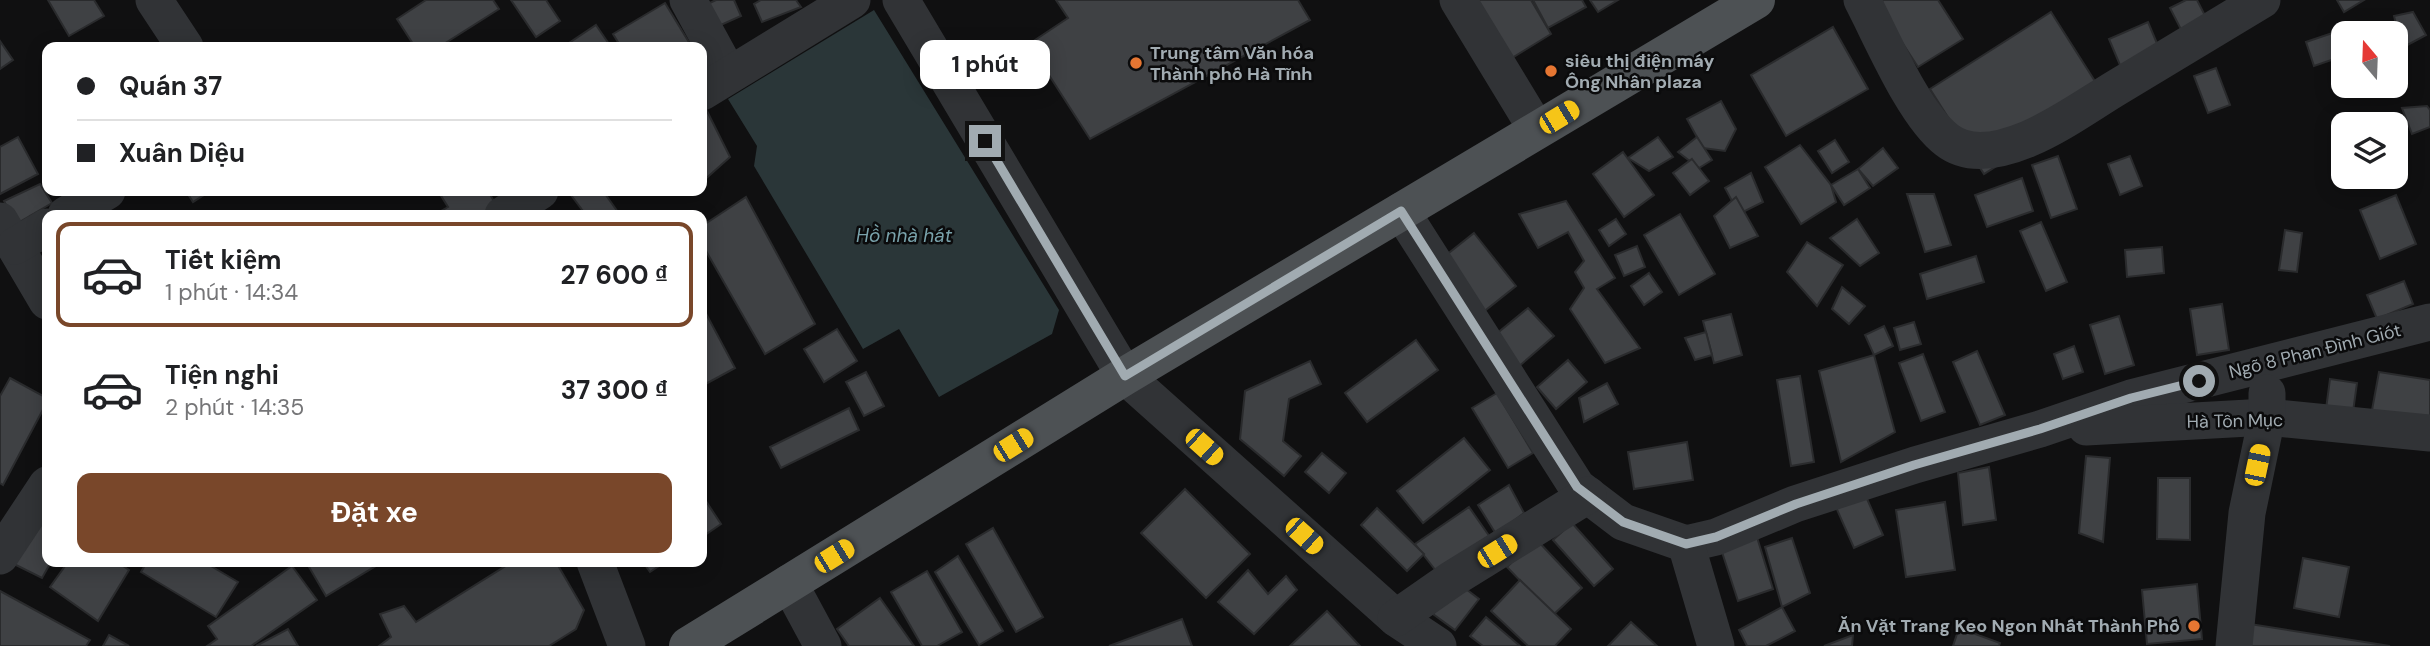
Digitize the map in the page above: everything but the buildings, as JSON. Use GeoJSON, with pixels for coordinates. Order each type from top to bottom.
{"type":"FeatureCollection","features":[{"type":"Feature","properties":{"kind":"main road"},"geometry":{"type":"LineString","coordinates":[[688,646],[1125,376],[1756,0]]}},
{"type":"Feature","properties":{"kind":"street"},"geometry":{"type":"LineString","coordinates":[[154,0],[182,42]]}},
{"type":"Feature","properties":{"kind":"street"},"geometry":{"type":"LineString","coordinates":[[688,0],[702,42]]}},
{"type":"Feature","properties":{"kind":"street"},"geometry":{"type":"LineString","coordinates":[[707,58],[715,83],[852,0]]}},
{"type":"Feature","properties":{"kind":"street"},"geometry":{"type":"LineString","coordinates":[[901,0],[1125,376],[1396,618],[1437,646]]}},
{"type":"Feature","properties":{"kind":"street"},"geometry":{"type":"LineString","coordinates":[[1458,0],[1537,130]]}},
{"type":"Feature","properties":{"kind":"street"},"geometry":{"type":"LineString","coordinates":[[1862,0],[1911,94],[1926,117],[1947,140],[1958,147],[1990,150],[2029,138],[2082,109],[2261,0]]}},
{"type":"Feature","properties":{"kind":"street"},"geometry":{"type":"LineString","coordinates":[[75,210],[98,196]]}},
{"type":"Feature","properties":{"kind":"street"},"geometry":{"type":"LineString","coordinates":[[509,210],[532,196]]}},
{"type":"Feature","properties":{"kind":"street"},"geometry":{"type":"LineString","coordinates":[[1401,211],[1577,487],[1623,522],[1686,544],[1716,537],[1796,504],[2040,429]]}},
{"type":"Feature","properties":{"kind":"street"},"geometry":{"type":"LineString","coordinates":[[42,228],[8,233],[42,293]]}},
{"type":"Feature","properties":{"kind":"street","name":"Ngõ 8 Phan Đình Giót"},"geometry":{"type":"LineString","coordinates":[[2040,429],[2131,398],[2430,322]]}},
{"type":"Feature","properties":{"kind":"street"},"geometry":{"type":"LineString","coordinates":[[2234,646],[2247,513],[2267,417],[2266,364]]}},
{"type":"Feature","properties":{"kind":"street","name":"Hà Tôn Mục"},"geometry":{"type":"LineString","coordinates":[[2040,429],[2267,417],[2430,433]]}},
{"type":"Feature","properties":{"kind":"street"},"geometry":{"type":"LineString","coordinates":[[0,556],[42,493]]}},
{"type":"Feature","properties":{"kind":"street"},"geometry":{"type":"LineString","coordinates":[[1396,618],[1452,579],[1588,495]]}},
{"type":"Feature","properties":{"kind":"street"},"geometry":{"type":"LineString","coordinates":[[1686,544],[1716,646]]}},
{"type":"Feature","properties":{"kind":"street"},"geometry":{"type":"LineString","coordinates":[[597,567],[627,646]]}},
{"type":"Feature","properties":{"kind":"street"},"geometry":{"type":"LineString","coordinates":[[789,583],[823,646]]}},
{"type":"Feature","properties":{"kind":"water","name":"Hồ nhà hát"},"geometry":{"type":"Polygon","coordinates":[[[874,10],[1059,310],[1052,334],[939,397],[899,329],[863,349],[754,166],[757,146],[728,99],[874,10]]]}},
{"type":"Feature","properties":{"kind":"place","name":"Trung tâm Văn hóa Thành phố Hà Tĩnh"},"geometry":{"type":"Point","coordinates":[1136,63]}},
{"type":"Feature","properties":{"kind":"place","name":"siêu thị điện máy Ông Nhân plaza"},"geometry":{"type":"Point","coordinates":[1551,71]}},
{"type":"Feature","properties":{"kind":"place","name":"Ăn Vặt Trang Keo Ngon Nhất Thành Phố"},"geometry":{"type":"Point","coordinates":[2194,626]}},
{"type":"Feature","properties":{"kind":"route"},"geometry":{"type":"LineString","coordinates":[[985,141],[1125,376],[1401,211],[1577,487],[1623,522],[1686,544],[1716,537],[1796,504],[1914,465],[2040,429],[2131,398],[2199,381]]}}]}
